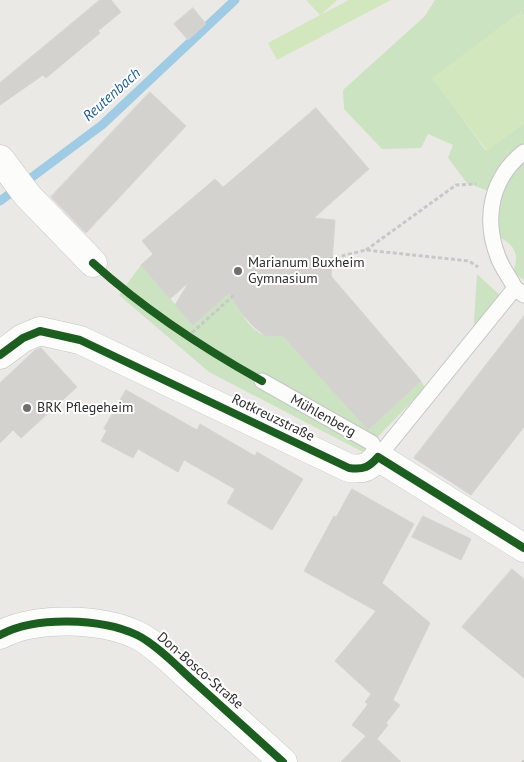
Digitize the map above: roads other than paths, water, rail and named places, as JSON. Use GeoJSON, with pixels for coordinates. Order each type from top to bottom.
{"type":"FeatureCollection","features":[{"type":"Feature","properties":{"kind":"street"},"geometry":{"type":"LineString","coordinates":[[6,166],[27,195],[93,263]]}},
{"type":"Feature","properties":{"kind":"street","name":"Rotkreuzstraße"},"geometry":{"type":"LineString","coordinates":[[0,355],[31,333],[40,331],[72,338],[215,403],[349,468],[361,470],[370,466],[378,457]]}},
{"type":"Feature","properties":{"kind":"street"},"geometry":{"type":"LineString","coordinates":[[378,457],[524,548]]}},
{"type":"Feature","properties":{"kind":"street","name":"Don-Bosco-Straße"},"geometry":{"type":"LineString","coordinates":[[0,635],[28,626],[65,622],[105,624],[138,635],[175,664],[284,762]]}},
{"type":"Feature","properties":{"kind":"lane"},"geometry":{"type":"LineString","coordinates":[[378,457],[520,291],[498,256],[490,217],[492,197],[501,175],[524,152]]}},
{"type":"Feature","properties":{"kind":"lane","name":"Mühlenberg"},"geometry":{"type":"LineString","coordinates":[[262,381],[372,443],[378,457]]}},
{"type":"Feature","properties":{"kind":"waterway","name":"Reutenbach"},"geometry":{"type":"LineString","coordinates":[[0,201],[102,125],[235,0]]}},
{"type":"Feature","properties":{"kind":"place","name":"Marianum Buxheim Gymnasium"},"geometry":{"type":"Point","coordinates":[238,271]}},
{"type":"Feature","properties":{"kind":"place","name":"BRK Pflegeheim"},"geometry":{"type":"Point","coordinates":[27,408]}}]}
